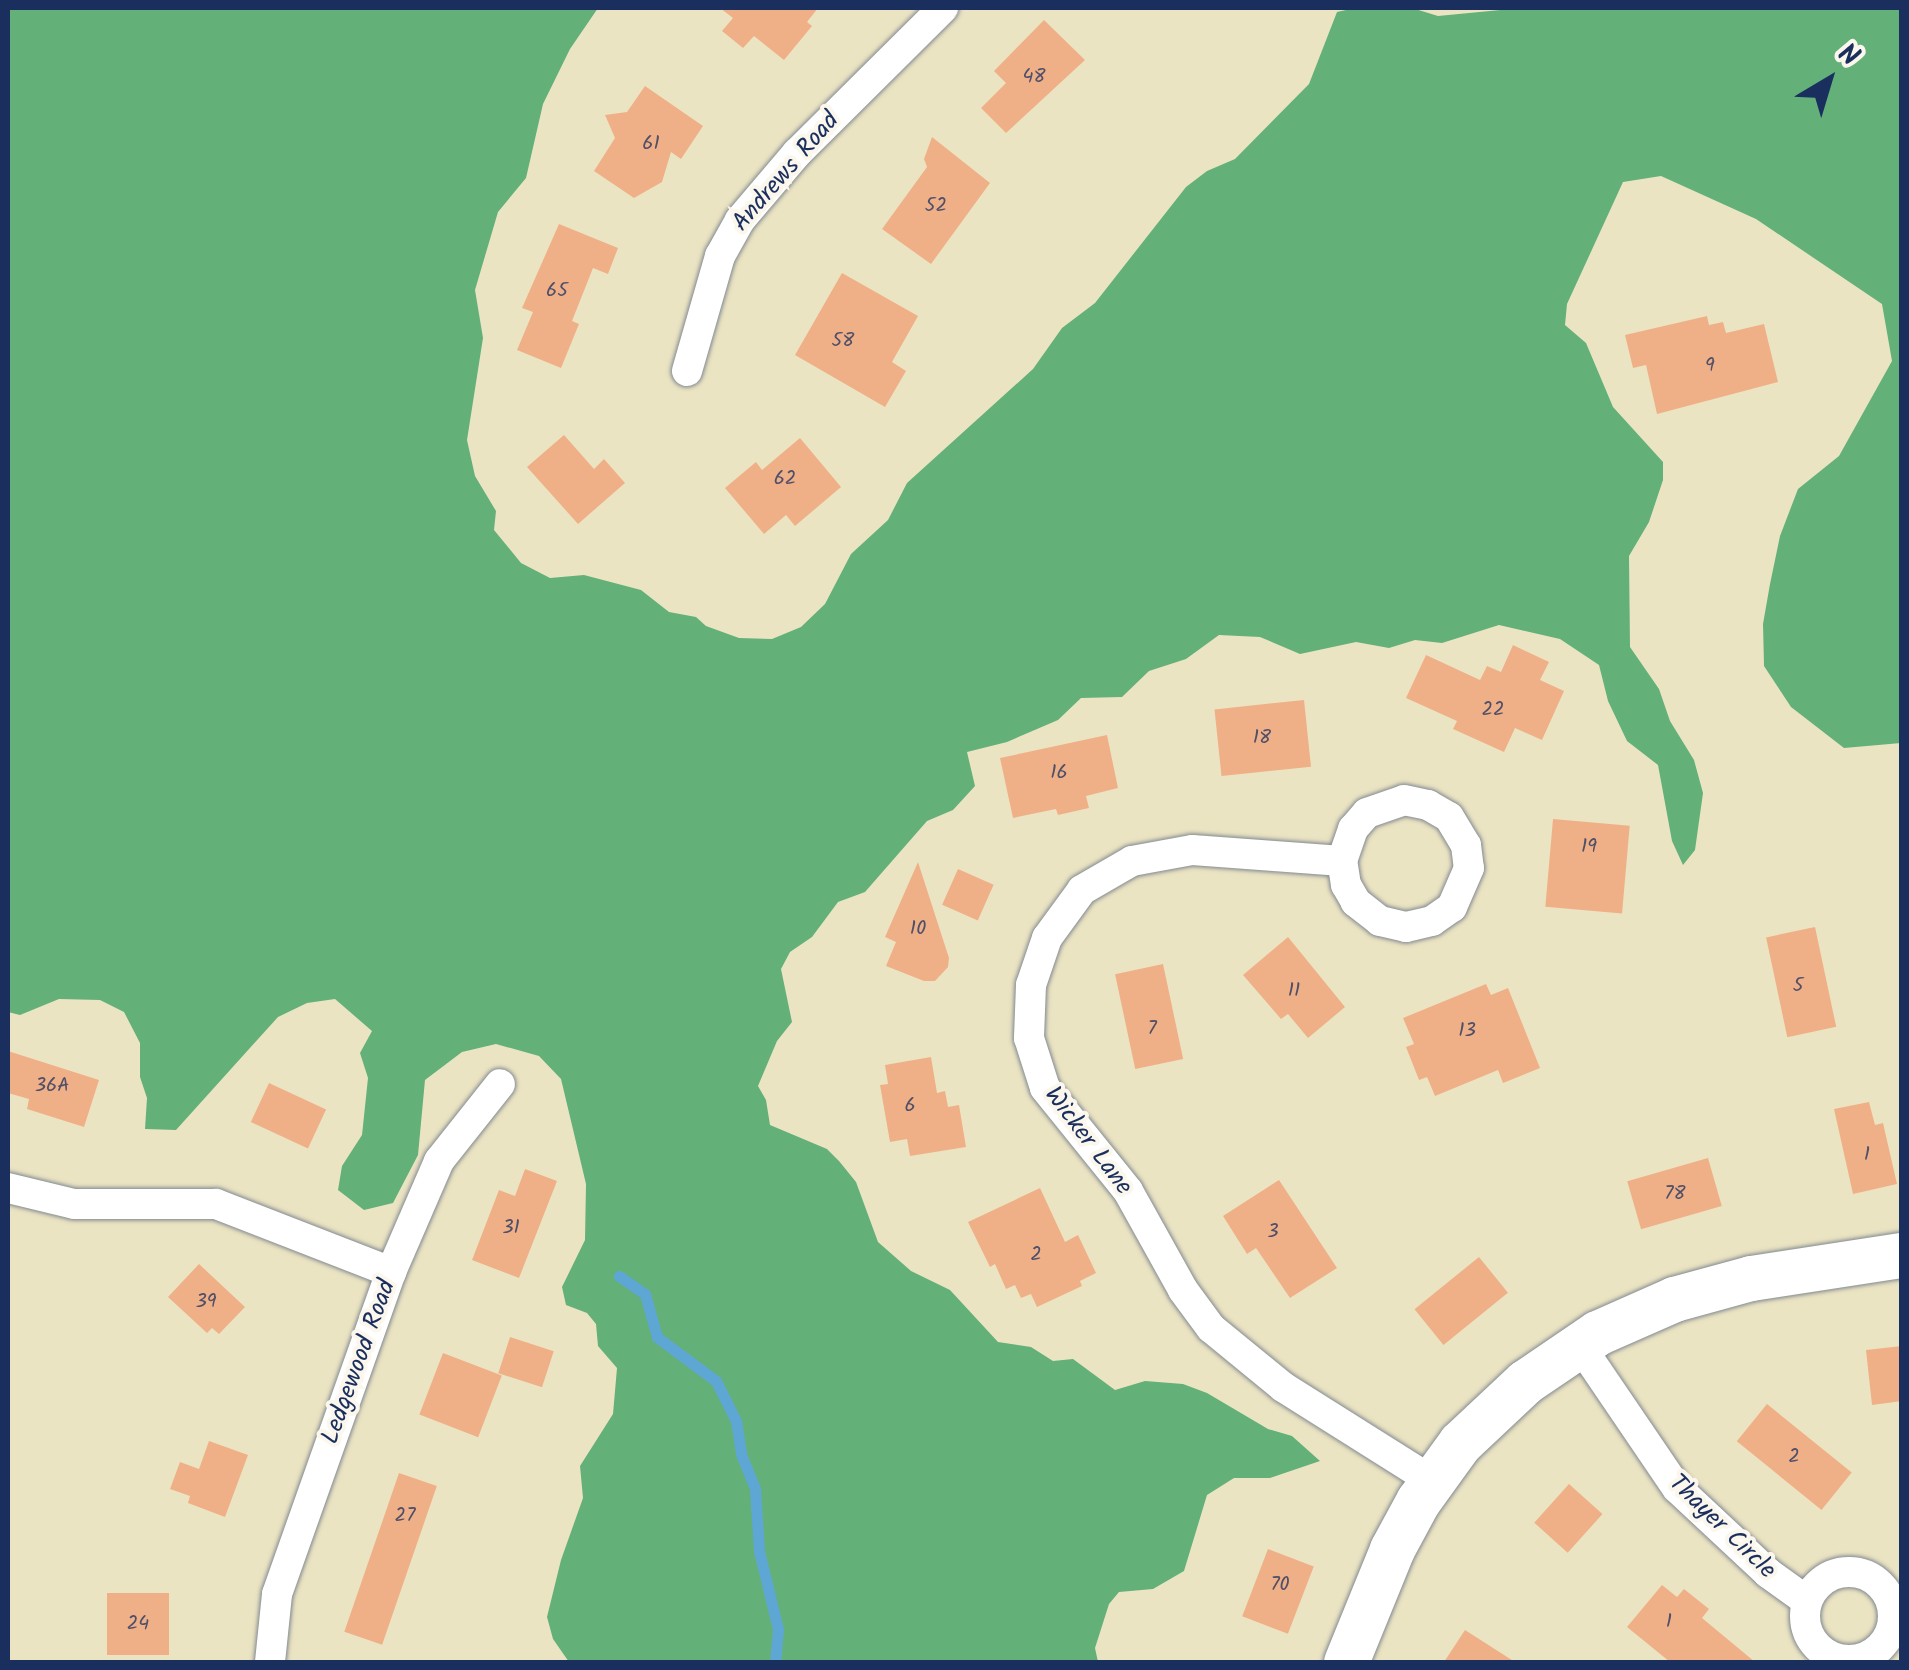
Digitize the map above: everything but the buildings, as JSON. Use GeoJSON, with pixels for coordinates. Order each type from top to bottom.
{"type":"FeatureCollection","features":[{"type":"Feature","properties":{"kind":"main road"},"geometry":{"type":"LineString","coordinates":[[1346,1662],[1392,1549],[1432,1481],[1493,1411],[1580,1344],[1643,1310],[1712,1287],[1902,1255]]}},
{"type":"Feature","properties":{"kind":"street","name":"Andrews Road"},"geometry":{"type":"LineString","coordinates":[[687,371],[720,256],[740,220],[797,154],[943,8]]}},
{"type":"Feature","properties":{"kind":"street"},"geometry":{"type":"LineString","coordinates":[[1404,800],[1428,805],[1448,817],[1466,845],[1469,868],[1461,894],[1452,907],[1432,921],[1406,926],[1380,921],[1356,902],[1346,886],[1342,861],[1353,829],[1367,813],[1404,800]]}},
{"type":"Feature","properties":{"kind":"street","name":"Wicker Lane"},"geometry":{"type":"LineString","coordinates":[[1342,861],[1192,850],[1159,853],[1107,872],[1082,890],[1047,938],[1031,985],[1029,1038],[1046,1088],[1128,1191],[1183,1290],[1211,1328],[1283,1387],[1432,1481]]}},
{"type":"Feature","properties":{"kind":"street","name":"Ledgewood Road"},"geometry":{"type":"LineString","coordinates":[[270,1662],[277,1594],[391,1272],[439,1161],[500,1084]]}},
{"type":"Feature","properties":{"kind":"street"},"geometry":{"type":"LineString","coordinates":[[8,1188],[74,1204],[216,1204],[391,1272]]}},
{"type":"Feature","properties":{"kind":"street","name":"Thayer Circle"},"geometry":{"type":"LineString","coordinates":[[1580,1344],[1678,1488],[1768,1574],[1807,1601]]}},
{"type":"Feature","properties":{"kind":"green space"},"geometry":{"type":"Polygon","coordinates":[[[8,8],[598,8],[570,49],[543,104],[526,178],[498,212],[475,290],[483,338],[467,440],[475,476],[496,511],[494,530],[521,563],[550,578],[584,575],[641,590],[669,612],[696,617],[706,626],[739,638],[772,639],[801,627],[825,604],[851,554],[888,520],[907,483],[1033,369],[1062,328],[1095,303],[1186,187],[1207,171],[1235,159],[1309,84],[1337,12],[1355,8],[1412,8],[1438,16],[1521,8],[1901,8],[1901,743],[1844,748],[1791,707],[1764,666],[1763,624],[1770,584],[1780,536],[1798,489],[1839,456],[1892,361],[1882,304],[1756,219],[1661,176],[1623,182],[1567,304],[1565,325],[1586,343],[1613,407],[1663,462],[1663,480],[1649,522],[1629,556],[1630,647],[1659,689],[1670,721],[1694,760],[1703,793],[1695,850],[1683,865],[1672,841],[1658,765],[1627,741],[1608,701],[1599,665],[1560,639],[1499,625],[1442,643],[1415,640],[1389,648],[1356,642],[1300,654],[1260,637],[1219,635],[1186,659],[1149,671],[1122,697],[1081,698],[1058,720],[1007,742],[967,752],[975,786],[953,810],[927,821],[865,892],[838,902],[812,937],[790,952],[781,969],[792,1022],[777,1041],[758,1086],[766,1100],[770,1125],[827,1149],[839,1161],[856,1182],[878,1242],[911,1271],[950,1290],[998,1342],[1031,1347],[1053,1361],[1073,1359],[1115,1390],[1145,1381],[1183,1384],[1207,1393],[1268,1429],[1292,1436],[1320,1461],[1270,1478],[1234,1478],[1207,1495],[1184,1571],[1153,1589],[1119,1592],[1109,1604],[1095,1648],[1098,1662],[569,1662],[553,1639],[547,1617],[561,1560],[583,1498],[580,1466],[613,1414],[617,1368],[598,1346],[596,1324],[587,1313],[566,1305],[562,1287],[585,1240],[586,1184],[561,1079],[539,1056],[496,1044],[462,1052],[425,1080],[418,1155],[393,1203],[364,1210],[338,1190],[342,1166],[362,1135],[368,1078],[360,1053],[372,1031],[335,999],[307,1003],[278,1017],[176,1130],[145,1129],[147,1098],[140,1077],[140,1043],[124,1012],[100,1000],[59,999],[20,1015],[8,1012],[8,8]]]}},
{"type":"Feature","properties":{"kind":"waterway"},"geometry":{"type":"LineString","coordinates":[[619,1276],[645,1294],[657,1337],[716,1381],[736,1421],[741,1454],[755,1489],[759,1551],[778,1629],[775,1662]]}}]}
